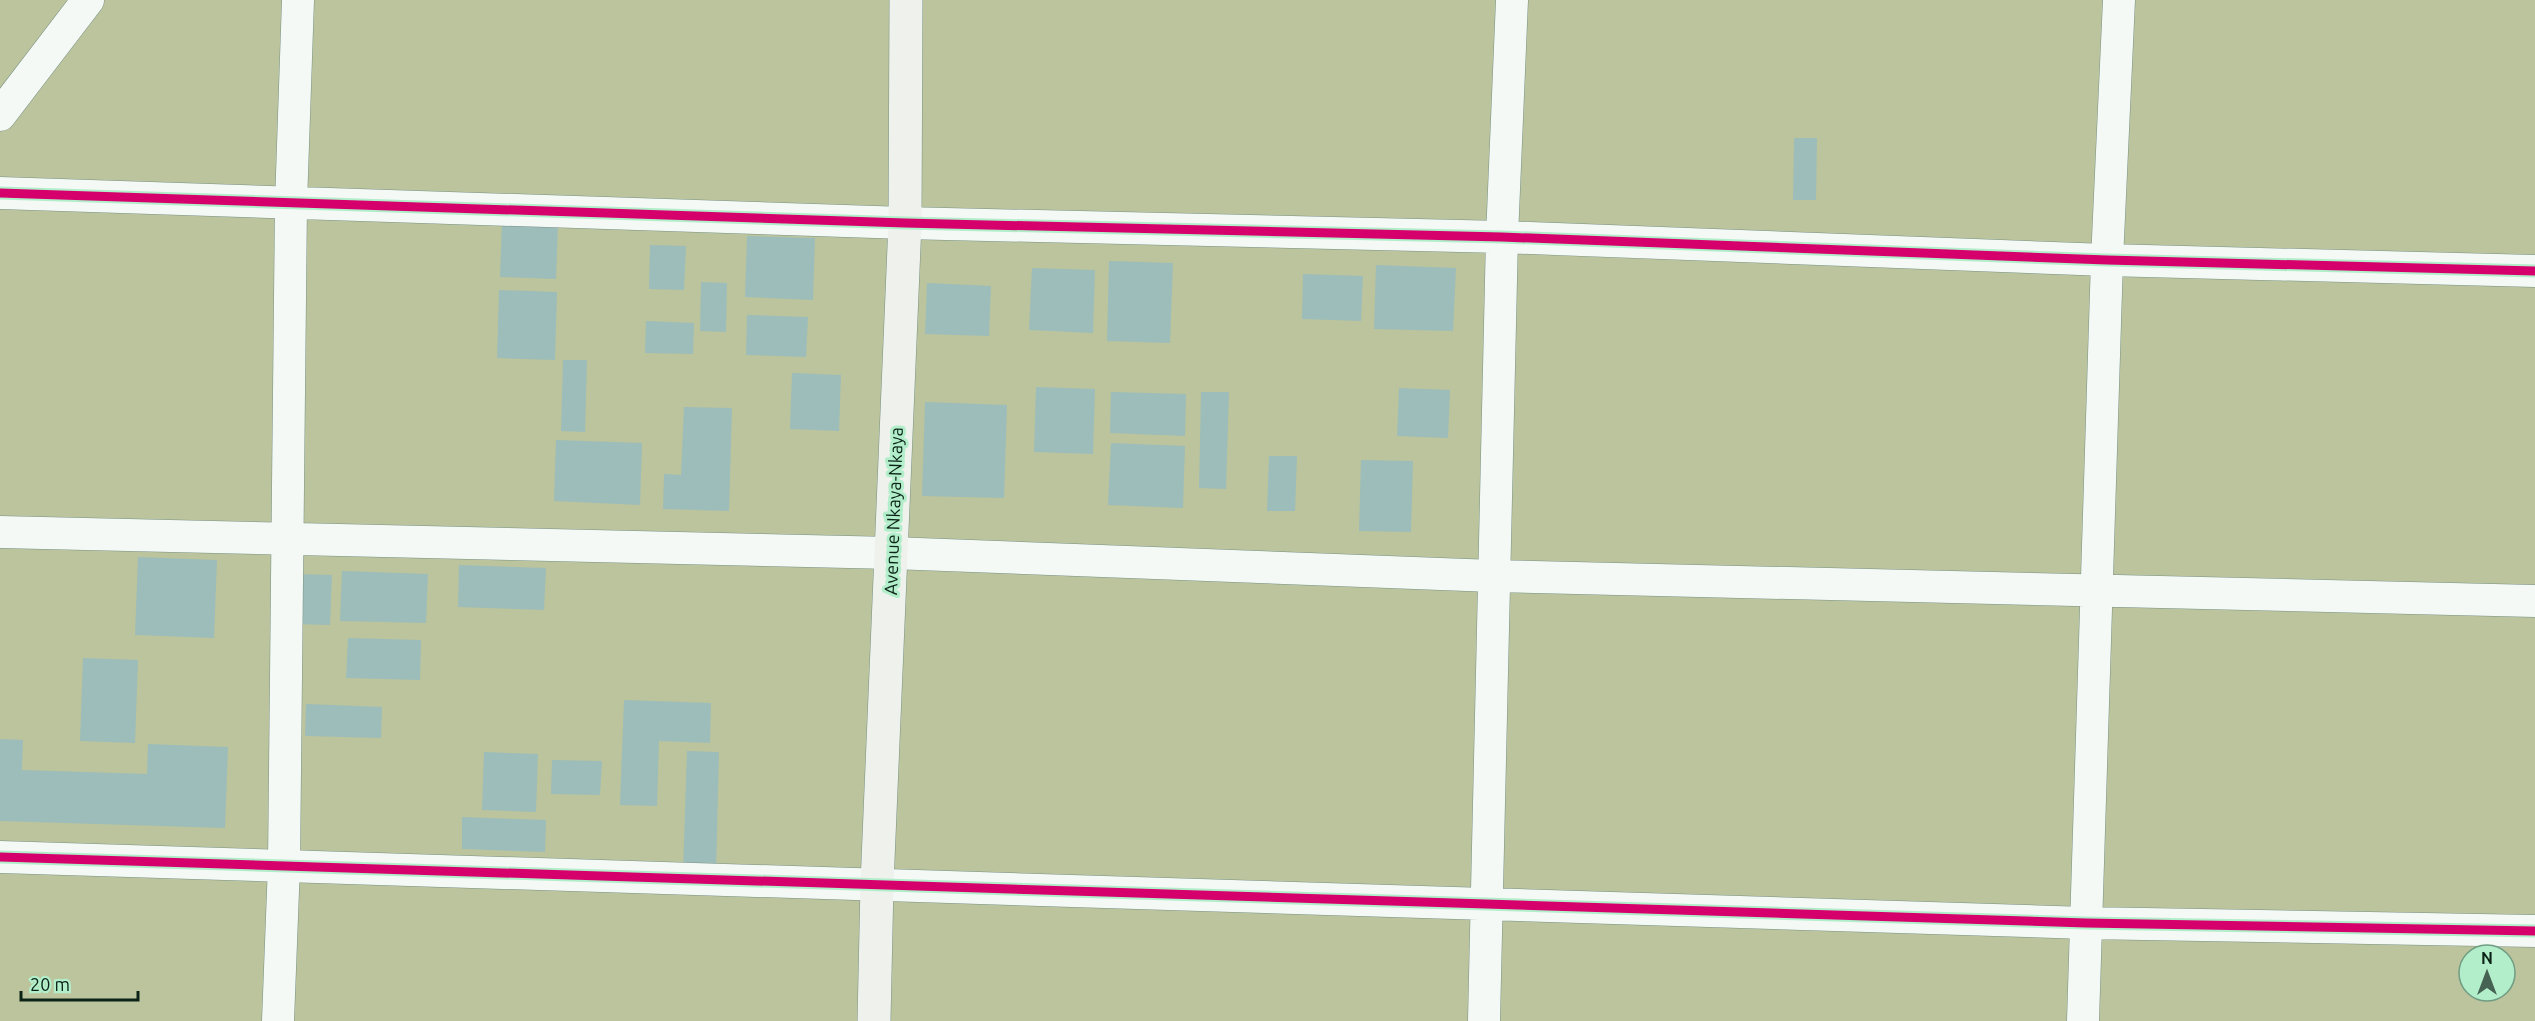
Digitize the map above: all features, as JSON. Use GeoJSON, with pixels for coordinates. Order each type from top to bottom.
{"type":"FeatureCollection","features":[{"type":"Feature","properties":{"kind":"street"},"geometry":{"type":"LineString","coordinates":[[0,115],[88,0]]}},
{"type":"Feature","properties":{"kind":"street"},"geometry":{"type":"LineString","coordinates":[[278,1021],[284,865],[291,203],[298,0]]}},
{"type":"Feature","properties":{"kind":"street","name":"Avenue Nkaya-Nkaya"},"geometry":{"type":"LineString","coordinates":[[874,1021],[877,884],[905,223],[906,0]]}},
{"type":"Feature","properties":{"kind":"street"},"geometry":{"type":"LineString","coordinates":[[1484,1021],[1502,237],[1512,0]]}},
{"type":"Feature","properties":{"kind":"street"},"geometry":{"type":"LineString","coordinates":[[2083,1021],[2107,260],[2119,0]]}},
{"type":"Feature","properties":{"kind":"street"},"geometry":{"type":"LineString","coordinates":[[0,193],[905,223],[1502,237],[2107,260],[2535,271]]}},
{"type":"Feature","properties":{"kind":"street"},"geometry":{"type":"LineString","coordinates":[[0,532],[892,553],[1493,576],[2535,601]]}},
{"type":"Feature","properties":{"kind":"street"},"geometry":{"type":"LineString","coordinates":[[0,857],[2086,923],[2535,931]]}},
{"type":"Feature","properties":{"kind":"green space"},"geometry":{"type":"Polygon","coordinates":[[[0,0],[2535,0],[2535,1021],[0,1021],[0,0]]]}},
{"type":"Feature","properties":{"kind":"building"},"geometry":{"type":"Polygon","coordinates":[[[1794,138],[1817,138],[1816,200],[1793,200],[1794,138]]]}},
{"type":"Feature","properties":{"kind":"building"},"geometry":{"type":"Polygon","coordinates":[[[502,223],[558,225],[556,279],[500,277],[502,223]]]}},
{"type":"Feature","properties":{"kind":"building"},"geometry":{"type":"Polygon","coordinates":[[[747,236],[815,238],[813,300],[745,297],[747,236]]]}},
{"type":"Feature","properties":{"kind":"building"},"geometry":{"type":"Polygon","coordinates":[[[650,245],[686,246],[684,290],[649,289],[650,245]]]}},
{"type":"Feature","properties":{"kind":"building"},"geometry":{"type":"Polygon","coordinates":[[[1109,261],[1173,263],[1170,343],[1107,341],[1109,261]]]}},
{"type":"Feature","properties":{"kind":"building"},"geometry":{"type":"Polygon","coordinates":[[[1376,265],[1456,268],[1453,331],[1374,329],[1376,265]]]}},
{"type":"Feature","properties":{"kind":"building"},"geometry":{"type":"Polygon","coordinates":[[[1032,268],[1095,270],[1093,333],[1029,330],[1032,268]]]}},
{"type":"Feature","properties":{"kind":"building"},"geometry":{"type":"Polygon","coordinates":[[[1303,274],[1363,276],[1361,321],[1302,319],[1303,274]]]}},
{"type":"Feature","properties":{"kind":"building"},"geometry":{"type":"Polygon","coordinates":[[[701,282],[727,283],[726,332],[700,331],[701,282]]]}},
{"type":"Feature","properties":{"kind":"building"},"geometry":{"type":"Polygon","coordinates":[[[927,283],[991,286],[989,336],[925,334],[927,283]]]}},
{"type":"Feature","properties":{"kind":"building"},"geometry":{"type":"Polygon","coordinates":[[[499,290],[557,292],[555,360],[497,358],[499,290]]]}},
{"type":"Feature","properties":{"kind":"building"},"geometry":{"type":"Polygon","coordinates":[[[747,315],[808,317],[806,357],[746,355],[747,315]]]}},
{"type":"Feature","properties":{"kind":"building"},"geometry":{"type":"Polygon","coordinates":[[[646,321],[694,323],[693,354],[645,353],[646,321]]]}},
{"type":"Feature","properties":{"kind":"building"},"geometry":{"type":"Polygon","coordinates":[[[563,360],[587,360],[585,432],[561,431],[563,360]]]}},
{"type":"Feature","properties":{"kind":"building"},"geometry":{"type":"Polygon","coordinates":[[[792,373],[841,375],[839,431],[790,429],[792,373]]]}},
{"type":"Feature","properties":{"kind":"building"},"geometry":{"type":"Polygon","coordinates":[[[1036,387],[1095,389],[1093,454],[1034,452],[1036,387]]]}},
{"type":"Feature","properties":{"kind":"building"},"geometry":{"type":"Polygon","coordinates":[[[1399,388],[1450,390],[1448,438],[1397,436],[1399,388]]]}},
{"type":"Feature","properties":{"kind":"building"},"geometry":{"type":"Polygon","coordinates":[[[1111,392],[1186,394],[1185,436],[1110,433],[1111,392]]]}},
{"type":"Feature","properties":{"kind":"building"},"geometry":{"type":"Polygon","coordinates":[[[1201,392],[1229,392],[1226,489],[1199,488],[1201,392]]]}},
{"type":"Feature","properties":{"kind":"building"},"geometry":{"type":"Polygon","coordinates":[[[925,402],[1007,405],[1004,498],[922,496],[925,402]]]}},
{"type":"Feature","properties":{"kind":"building"},"geometry":{"type":"Polygon","coordinates":[[[684,407],[732,408],[729,511],[663,509],[664,474],[681,475],[684,407]]]}},
{"type":"Feature","properties":{"kind":"building"},"geometry":{"type":"Polygon","coordinates":[[[556,440],[642,443],[640,505],[554,501],[556,440]]]}},
{"type":"Feature","properties":{"kind":"building"},"geometry":{"type":"Polygon","coordinates":[[[1111,443],[1185,446],[1183,508],[1108,505],[1111,443]]]}},
{"type":"Feature","properties":{"kind":"building"},"geometry":{"type":"Polygon","coordinates":[[[1269,456],[1297,456],[1295,511],[1267,511],[1269,456]]]}},
{"type":"Feature","properties":{"kind":"building"},"geometry":{"type":"Polygon","coordinates":[[[1361,460],[1413,461],[1411,532],[1359,531],[1361,460]]]}},
{"type":"Feature","properties":{"kind":"building"},"geometry":{"type":"Polygon","coordinates":[[[138,557],[217,560],[214,638],[135,635],[138,557]]]}},
{"type":"Feature","properties":{"kind":"building"},"geometry":{"type":"Polygon","coordinates":[[[459,565],[546,568],[544,610],[458,607],[459,565]]]}},
{"type":"Feature","properties":{"kind":"building"},"geometry":{"type":"Polygon","coordinates":[[[342,571],[428,574],[426,623],[340,621],[342,571]]]}},
{"type":"Feature","properties":{"kind":"building"},"geometry":{"type":"Polygon","coordinates":[[[296,574],[332,575],[330,625],[294,624],[296,574]]]}},
{"type":"Feature","properties":{"kind":"building"},"geometry":{"type":"Polygon","coordinates":[[[348,638],[421,640],[420,680],[346,678],[348,638]]]}},
{"type":"Feature","properties":{"kind":"building"},"geometry":{"type":"Polygon","coordinates":[[[83,658],[138,660],[135,743],[80,741],[83,658]]]}},
{"type":"Feature","properties":{"kind":"building"},"geometry":{"type":"Polygon","coordinates":[[[624,700],[711,703],[710,743],[659,741],[657,806],[620,805],[624,700]]]}},
{"type":"Feature","properties":{"kind":"building"},"geometry":{"type":"Polygon","coordinates":[[[306,704],[382,707],[381,738],[305,736],[306,704]]]}},
{"type":"Feature","properties":{"kind":"building"},"geometry":{"type":"Polygon","coordinates":[[[0,739],[23,740],[22,770],[147,774],[148,744],[228,747],[225,828],[0,821],[0,739]]]}},
{"type":"Feature","properties":{"kind":"building"},"geometry":{"type":"Polygon","coordinates":[[[687,751],[719,752],[716,872],[683,871],[687,751]]]}},
{"type":"Feature","properties":{"kind":"building"},"geometry":{"type":"Polygon","coordinates":[[[484,752],[538,754],[536,812],[482,810],[484,752]]]}},
{"type":"Feature","properties":{"kind":"building"},"geometry":{"type":"Polygon","coordinates":[[[552,760],[602,761],[600,795],[551,794],[552,760]]]}},
{"type":"Feature","properties":{"kind":"building"},"geometry":{"type":"Polygon","coordinates":[[[462,817],[546,820],[545,852],[462,849],[462,817]]]}},
{"type":"Feature","properties":{"kind":"cycle path"},"geometry":{"type":"LineString","coordinates":[[0,193],[905,223],[1502,237],[2107,260],[2535,271]]}},
{"type":"Feature","properties":{"kind":"cycle path"},"geometry":{"type":"LineString","coordinates":[[0,857],[2086,923],[2535,931]]}}]}
